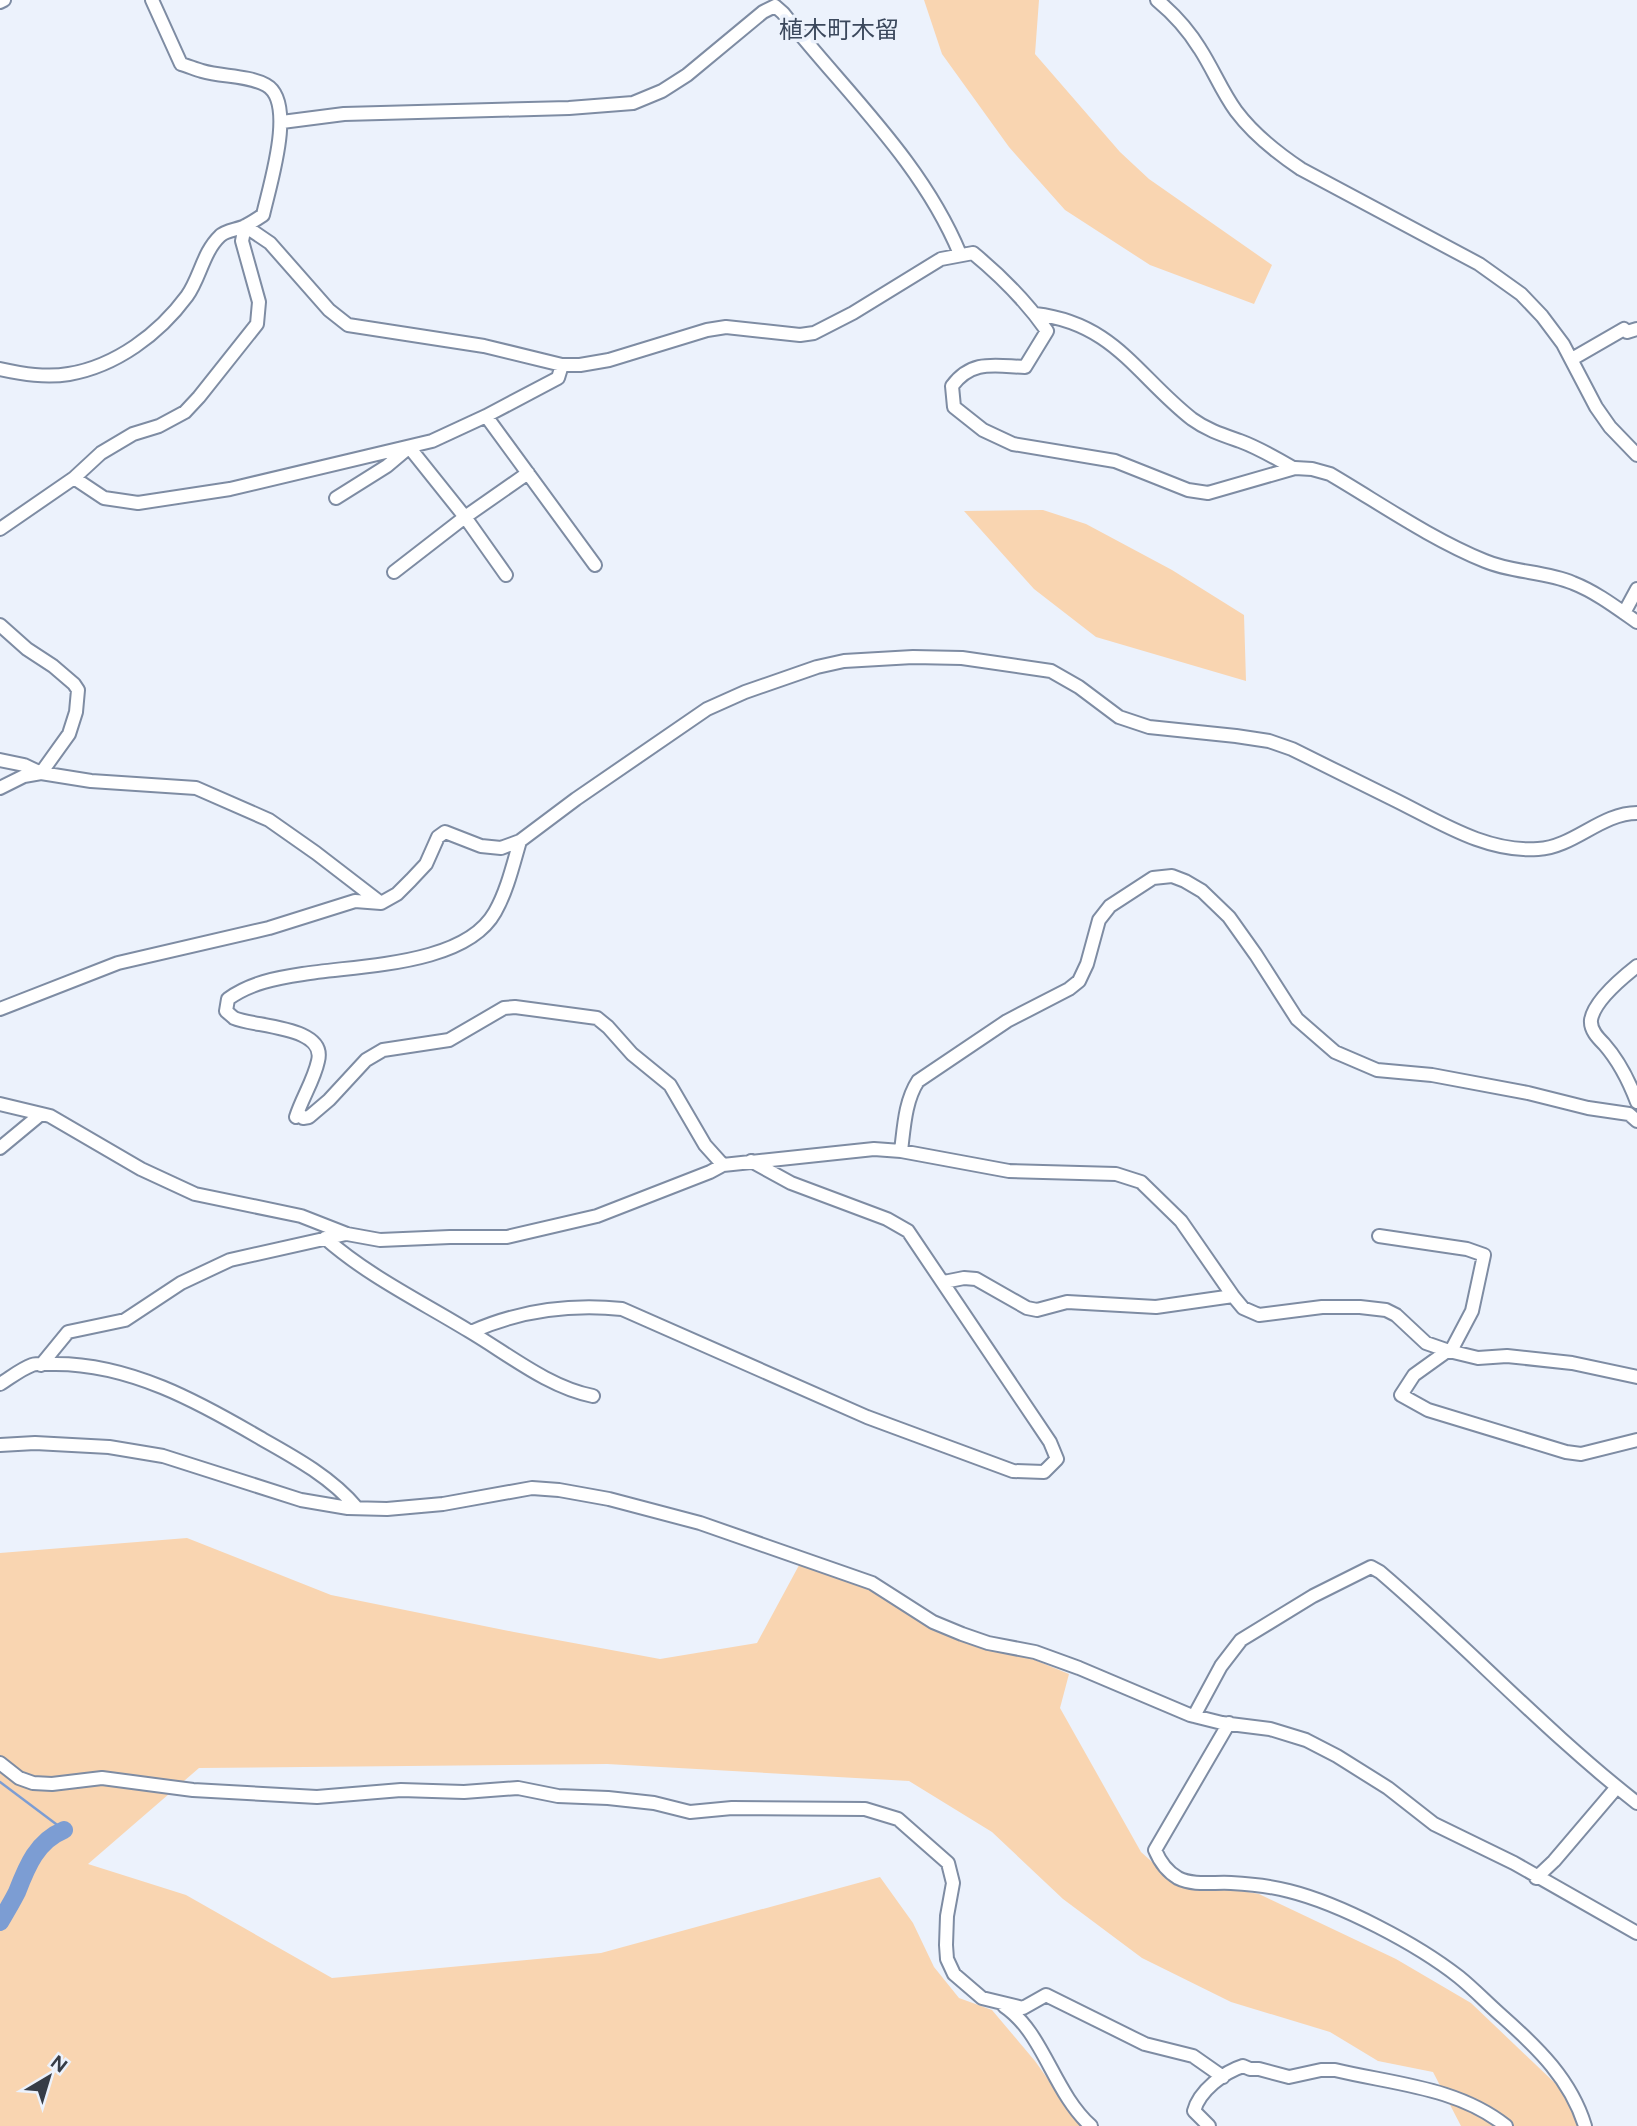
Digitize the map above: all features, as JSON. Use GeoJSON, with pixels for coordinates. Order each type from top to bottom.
{"type":"FeatureCollection","features":[{"type":"Feature","properties":{"kind":"street"},"geometry":{"type":"LineString","coordinates":[[0,369],[39,375],[69,374],[109,361],[139,344],[159,328],[187,296],[221,234],[246,226],[263,215],[282,121],[278,95],[267,85],[181,64],[152,0]]}},
{"type":"Feature","properties":{"kind":"street"},"geometry":{"type":"LineString","coordinates":[[1157,0],[1185,28],[1200,49],[1235,110],[1276,152],[1301,169],[1499,276],[1521,294],[1542,316],[1572,359],[1596,407],[1637,455]]}},
{"type":"Feature","properties":{"kind":"street"},"geometry":{"type":"LineString","coordinates":[[282,121],[344,114],[569,108],[633,103],[662,91],[687,75],[763,12],[775,6],[910,163],[948,225],[960,254]]}},
{"type":"Feature","properties":{"kind":"street"},"geometry":{"type":"LineString","coordinates":[[246,226],[270,243],[329,310],[348,325],[484,346],[562,365],[609,360],[726,327],[800,335],[814,333],[853,313],[942,259],[973,253],[1001,276],[1047,331],[1026,366],[973,368],[960,376],[952,386],[954,407],[983,430],[1013,444],[1115,461],[1177,488],[1198,492],[1208,493],[1293,468],[1330,474],[1483,561],[1507,569],[1573,582],[1637,622]]}},
{"type":"Feature","properties":{"kind":"street"},"geometry":{"type":"LineString","coordinates":[[0,529],[74,478],[101,453],[133,434],[159,426],[185,412],[257,324],[260,302],[242,241],[246,226]]}},
{"type":"Feature","properties":{"kind":"street"},"geometry":{"type":"LineString","coordinates":[[1035,314],[1059,317],[1110,342],[1190,417],[1209,430],[1271,455],[1293,468]]}},
{"type":"Feature","properties":{"kind":"street"},"geometry":{"type":"LineString","coordinates":[[1572,359],[1631,329],[1637,317]]}},
{"type":"Feature","properties":{"kind":"street"},"geometry":{"type":"LineString","coordinates":[[74,478],[112,500],[153,503],[230,489],[432,441],[558,378],[562,365]]}},
{"type":"Feature","properties":{"kind":"street"},"geometry":{"type":"LineString","coordinates":[[485,416],[595,565]]}},
{"type":"Feature","properties":{"kind":"street"},"geometry":{"type":"LineString","coordinates":[[336,498],[387,467],[409,447]]}},
{"type":"Feature","properties":{"kind":"street"},"geometry":{"type":"LineString","coordinates":[[409,447],[465,517],[506,575]]}},
{"type":"Feature","properties":{"kind":"street"},"geometry":{"type":"LineString","coordinates":[[394,572],[528,473]]}},
{"type":"Feature","properties":{"kind":"street"},"geometry":{"type":"LineString","coordinates":[[1624,613],[1637,589]]}},
{"type":"Feature","properties":{"kind":"street"},"geometry":{"type":"LineString","coordinates":[[0,625],[77,687],[76,712],[69,734],[40,773],[24,776],[0,788]]}},
{"type":"Feature","properties":{"kind":"street"},"geometry":{"type":"LineString","coordinates":[[0,1009],[118,963],[269,928],[355,901],[381,903],[397,894],[419,872],[426,864],[438,837],[445,832],[481,846],[501,848],[520,841],[707,709],[745,692],[817,667],[844,661],[913,657],[962,658],[1051,671],[1079,687],[1119,717],[1149,727],[1269,741],[1292,749],[1444,824],[1502,848],[1537,850],[1559,846],[1624,813],[1637,813]]}},
{"type":"Feature","properties":{"kind":"street"},"geometry":{"type":"LineString","coordinates":[[0,760],[24,765],[40,773],[91,781],[196,788],[269,820],[381,903]]}},
{"type":"Feature","properties":{"kind":"street"},"geometry":{"type":"LineString","coordinates":[[520,841],[495,912],[481,929],[463,943],[448,950],[405,960],[277,978],[241,990],[228,999],[226,1011],[233,1017],[303,1035],[317,1046],[320,1058],[296,1117],[300,1115],[303,1118],[329,1100],[366,1060],[383,1050],[449,1040],[504,1008],[515,1007],[597,1018],[632,1054],[670,1084],[705,1145],[723,1164]]}},
{"type":"Feature","properties":{"kind":"street"},"geometry":{"type":"LineString","coordinates":[[901,1151],[912,1090],[919,1081],[1007,1021],[1069,989],[1079,981],[1087,964],[1099,920],[1110,906],[1140,885],[1162,876],[1172,876],[1202,891],[1229,917],[1297,1019],[1311,1034],[1335,1052],[1377,1070],[1432,1075],[1528,1093],[1588,1108],[1629,1114],[1637,1121]]}},
{"type":"Feature","properties":{"kind":"street"},"geometry":{"type":"LineString","coordinates":[[1637,966],[1616,981],[1591,1021],[1594,1033],[1628,1078],[1637,1101]]}},
{"type":"Feature","properties":{"kind":"street"},"geometry":{"type":"LineString","coordinates":[[0,1104],[50,1116],[141,1169],[195,1195],[301,1216],[347,1234],[380,1240],[507,1237],[597,1216],[710,1172],[723,1164],[863,1149],[901,1151],[1009,1171],[1116,1174],[1141,1182],[1181,1221],[1233,1296],[1243,1308],[1259,1315],[1322,1307],[1386,1310],[1396,1315],[1426,1343],[1449,1351],[1478,1358],[1507,1356],[1572,1363],[1637,1377]]}},
{"type":"Feature","properties":{"kind":"street"},"geometry":{"type":"LineString","coordinates":[[0,1148],[41,1114]]}},
{"type":"Feature","properties":{"kind":"street"},"geometry":{"type":"LineString","coordinates":[[471,1332],[498,1320],[545,1310],[597,1307],[621,1309],[867,1417],[1013,1471],[1044,1472],[1057,1460],[1050,1443],[908,1231],[887,1219],[791,1183],[751,1160]]}},
{"type":"Feature","properties":{"kind":"street"},"geometry":{"type":"LineString","coordinates":[[41,1364],[68,1332],[125,1320],[181,1283],[230,1260],[347,1234]]}},
{"type":"Feature","properties":{"kind":"street"},"geometry":{"type":"LineString","coordinates":[[1379,1236],[1467,1249],[1484,1255],[1472,1311],[1453,1347],[1415,1375],[1401,1395],[1428,1410],[1566,1452],[1581,1454],[1637,1440]]}},
{"type":"Feature","properties":{"kind":"street"},"geometry":{"type":"LineString","coordinates":[[325,1238],[342,1253],[399,1290],[545,1377],[593,1396]]}},
{"type":"Feature","properties":{"kind":"street"},"geometry":{"type":"LineString","coordinates":[[944,1282],[964,1278],[976,1279],[1027,1308],[1037,1310],[1067,1302],[1156,1307],[1233,1296]]}},
{"type":"Feature","properties":{"kind":"street"},"geometry":{"type":"LineString","coordinates":[[0,1384],[33,1364],[66,1364],[111,1371],[161,1387],[198,1401],[296,1459],[327,1480],[357,1508]]}},
{"type":"Feature","properties":{"kind":"street"},"geometry":{"type":"LineString","coordinates":[[0,1445],[35,1443],[109,1447],[163,1457],[301,1500],[357,1508],[387,1509],[443,1504],[532,1488],[609,1499],[700,1523],[872,1583],[933,1622],[962,1634],[988,1643],[1035,1652],[1194,1716],[1270,1729],[1306,1740],[1388,1788],[1434,1824],[1514,1863],[1536,1878],[1637,1933]]}},
{"type":"Feature","properties":{"kind":"street"},"geometry":{"type":"LineString","coordinates":[[1194,1716],[1221,1667],[1241,1640],[1313,1596],[1371,1567],[1434,1618],[1544,1723],[1637,1802]]}},
{"type":"Feature","properties":{"kind":"street"},"geometry":{"type":"LineString","coordinates":[[1229,1723],[1155,1850],[1160,1864],[1179,1878],[1197,1883],[1259,1885],[1290,1891],[1390,1932],[1458,1977],[1533,2045],[1562,2078],[1580,2110],[1585,2126]]}},
{"type":"Feature","properties":{"kind":"street"},"geometry":{"type":"LineString","coordinates":[[0,1763],[19,1778],[33,1783],[52,1784],[102,1778],[193,1790],[317,1797],[401,1790],[464,1792],[518,1788],[558,1796],[654,1803],[690,1812],[732,1808],[865,1809],[879,1812],[898,1819],[948,1863],[953,1883],[947,1916],[947,1959],[954,1974],[970,1989],[982,1997],[1023,2008],[1046,1995],[1145,2045],[1193,2056],[1223,2077]]}},
{"type":"Feature","properties":{"kind":"street"},"geometry":{"type":"LineString","coordinates":[[1536,1878],[1554,1861],[1617,1787]]}},
{"type":"Feature","properties":{"kind":"street"},"geometry":{"type":"LineString","coordinates":[[998,2001],[1025,2025],[1077,2112],[1091,2126]]}},
{"type":"Feature","properties":{"kind":"street"},"geometry":{"type":"LineString","coordinates":[[1209,2126],[1194,2111],[1197,2101],[1204,2091],[1243,2066],[1289,2077],[1321,2070],[1335,2070],[1450,2095],[1506,2126]]}},
{"type":"Feature","properties":{"kind":"shaded area"},"geometry":{"type":"Polygon","coordinates":[[[924,0],[1039,0],[1035,54],[1120,152],[1149,179],[1272,265],[1254,304],[1150,265],[1065,210],[1009,147],[942,54],[924,0]]]}},
{"type":"Feature","properties":{"kind":"shaded area"},"geometry":{"type":"Polygon","coordinates":[[[1043,510],[1086,524],[1172,570],[1244,615],[1246,681],[1096,637],[1034,589],[964,511],[1043,510]]]}},
{"type":"Feature","properties":{"kind":"shaded area"},"geometry":{"type":"Polygon","coordinates":[[[187,1538],[331,1595],[660,1659],[757,1643],[804,1556],[928,1616],[1069,1674],[1060,1708],[1141,1852],[1170,1878],[1259,1894],[1396,1959],[1471,2003],[1578,2105],[1581,2126],[1461,2126],[1433,2072],[1378,2061],[1330,2032],[1231,2002],[1142,1958],[1063,1899],[992,1832],[909,1781],[607,1764],[199,1768],[88,1864],[186,1895],[332,1978],[601,1953],[880,1877],[913,1923],[934,1967],[959,1998],[992,2010],[1035,2061],[1081,2126],[0,2126],[0,1553],[187,1538]]]}},
{"type":"Feature","properties":{"kind":"waterway"},"geometry":{"type":"LineString","coordinates":[[0,1782],[64,1830]]}},
{"type":"Feature","properties":{"kind":"waterway"},"geometry":{"type":"LineString","coordinates":[[0,1922],[34,1855],[47,1841],[64,1830]]}},
{"type":"Feature","properties":{"kind":"district","name":"植木町木留"},"geometry":{"type":"Point","coordinates":[839,30]}}]}
